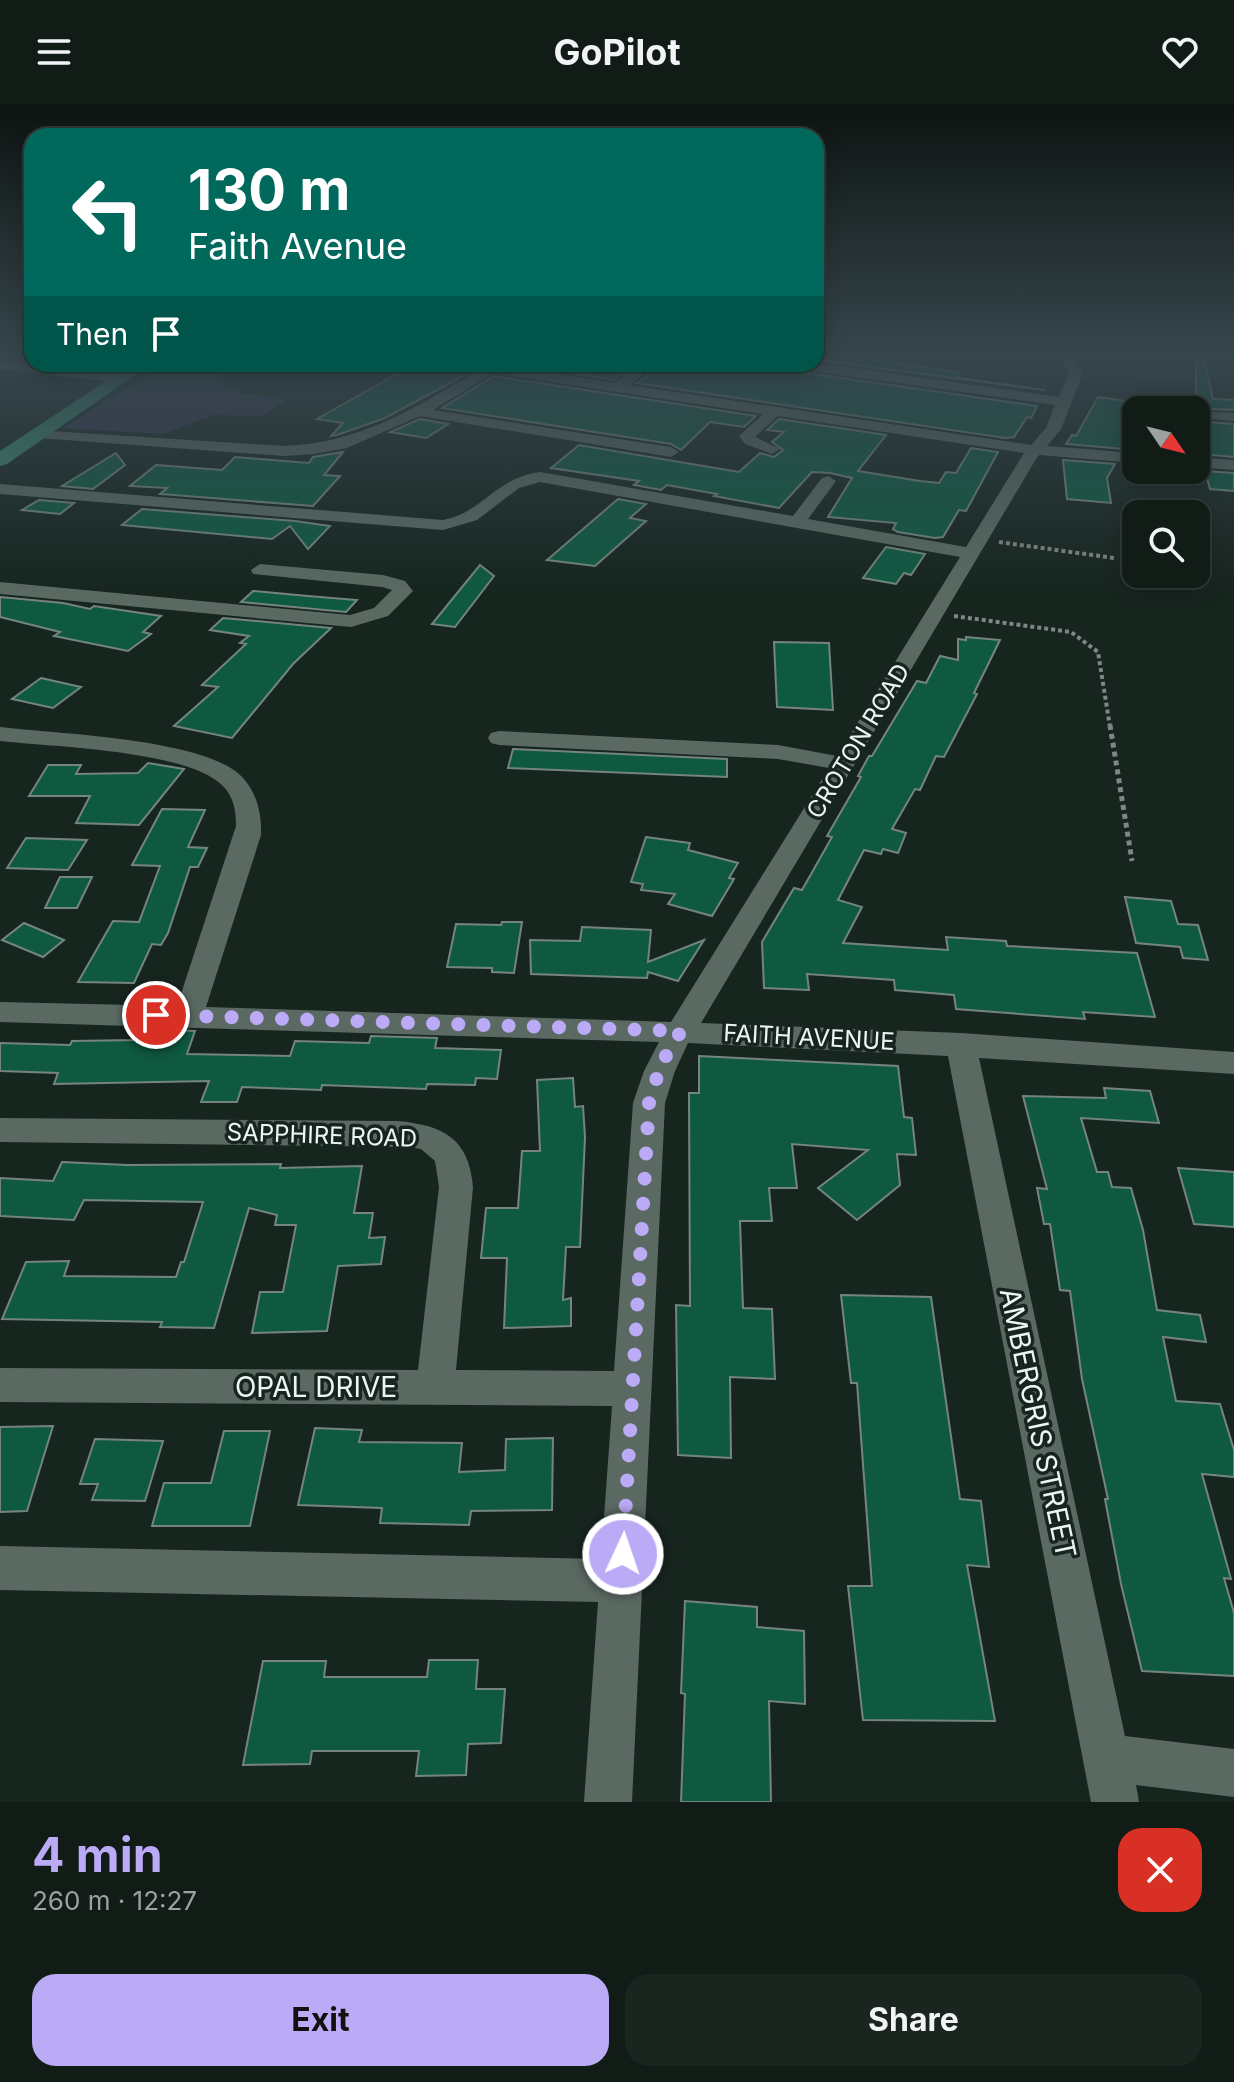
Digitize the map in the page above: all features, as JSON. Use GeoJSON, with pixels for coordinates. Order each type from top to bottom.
{"type":"FeatureCollection","features":[{"type":"Feature","properties":{"kind":"main road"},"geometry":{"type":"LineString","coordinates":[[0,460],[37,434]]}},
{"type":"Feature","properties":{"kind":"street"},"geometry":{"type":"LineString","coordinates":[[56,434],[300,452],[350,443],[368,434]]}},
{"type":"Feature","properties":{"kind":"street"},"geometry":{"type":"LineString","coordinates":[[560,434],[671,452]]}},
{"type":"Feature","properties":{"kind":"street"},"geometry":{"type":"LineString","coordinates":[[749,434],[750,441],[772,449]]}},
{"type":"Feature","properties":{"kind":"street"},"geometry":{"type":"LineString","coordinates":[[926,434],[1034,450],[1122,457]]}},
{"type":"Feature","properties":{"kind":"street","name":"CROTON ROAD"},"geometry":{"type":"LineString","coordinates":[[608,1802],[649,1103],[661,1064],[974,547],[1034,450],[1048,434]]}},
{"type":"Feature","properties":{"kind":"street"},"geometry":{"type":"LineString","coordinates":[[1210,463],[1234,465]]}},
{"type":"Feature","properties":{"kind":"street"},"geometry":{"type":"LineString","coordinates":[[0,489],[449,525],[472,518],[517,480],[540,477],[974,547]]}},
{"type":"Feature","properties":{"kind":"street"},"geometry":{"type":"LineString","coordinates":[[798,521],[828,481]]}},
{"type":"Feature","properties":{"kind":"street"},"geometry":{"type":"LineString","coordinates":[[0,588],[351,621],[381,612],[403,591],[398,585],[383,581],[260,570]]}},
{"type":"Feature","properties":{"kind":"street"},"geometry":{"type":"LineString","coordinates":[[0,734],[190,759],[223,774],[242,795],[250,821],[248,835],[188,1016]]}},
{"type":"Feature","properties":{"kind":"street"},"geometry":{"type":"LineString","coordinates":[[499,738],[778,752],[844,764]]}},
{"type":"Feature","properties":{"kind":"street","name":"FAITH AVENUE"},"geometry":{"type":"LineString","coordinates":[[0,1012],[681,1031],[961,1044],[1234,1063]]}},
{"type":"Feature","properties":{"kind":"street","name":"AMBERGRIS STREET"},"geometry":{"type":"LineString","coordinates":[[961,1044],[1111,1780]]}},
{"type":"Feature","properties":{"kind":"street","name":"SAPPHIRE ROAD"},"geometry":{"type":"LineString","coordinates":[[0,1130],[397,1133],[415,1134],[438,1143],[452,1159],[456,1187],[435,1387]]}},
{"type":"Feature","properties":{"kind":"street","name":"OPAL DRIVE"},"geometry":{"type":"LineString","coordinates":[[0,1385],[633,1389]]}},
{"type":"Feature","properties":{"kind":"street"},"geometry":{"type":"LineString","coordinates":[[0,1568],[621,1581]]}},
{"type":"Feature","properties":{"kind":"street"},"geometry":{"type":"LineString","coordinates":[[1111,1780],[1234,1773]]}},
{"type":"Feature","properties":{"kind":"path"},"geometry":{"type":"LineString","coordinates":[[974,547],[1114,558]]}},
{"type":"Feature","properties":{"kind":"path"},"geometry":{"type":"LineString","coordinates":[[934,614],[1071,632],[1098,652],[1132,861]]}},
{"type":"Feature","properties":{"kind":"building"},"geometry":{"type":"Polygon","coordinates":[[[403,434],[432,434],[426,438],[403,434]]]}},
{"type":"Feature","properties":{"kind":"building"},"geometry":{"type":"Polygon","coordinates":[[[609,434],[697,434],[681,450],[671,444],[609,434]]]}},
{"type":"Feature","properties":{"kind":"building"},"geometry":{"type":"Polygon","coordinates":[[[781,434],[886,435],[858,471],[939,483],[946,472],[956,473],[971,448],[998,452],[966,511],[959,510],[943,537],[935,538],[898,532],[893,529],[896,523],[828,517],[852,478],[830,473],[812,472],[779,508],[667,485],[661,490],[634,485],[639,481],[551,468],[579,445],[739,472],[760,453],[774,457],[783,450],[772,442],[781,434]]]}},
{"type":"Feature","properties":{"kind":"building"},"geometry":{"type":"Polygon","coordinates":[[[980,434],[1016,434],[1005,438],[980,434]]]}},
{"type":"Feature","properties":{"kind":"building"},"geometry":{"type":"Polygon","coordinates":[[[1122,434],[1122,449],[1066,444],[1072,435],[1122,434]]]}},
{"type":"Feature","properties":{"kind":"building"},"geometry":{"type":"Polygon","coordinates":[[[1210,434],[1234,434],[1234,457],[1210,455],[1210,434]]]}},
{"type":"Feature","properties":{"kind":"building"},"geometry":{"type":"Polygon","coordinates":[[[343,452],[324,475],[340,476],[313,506],[160,494],[167,488],[130,486],[156,465],[222,470],[235,457],[309,463],[313,457],[343,452]]]}},
{"type":"Feature","properties":{"kind":"building"},"geometry":{"type":"Polygon","coordinates":[[[116,453],[125,465],[93,489],[62,486],[116,453]]]}},
{"type":"Feature","properties":{"kind":"building"},"geometry":{"type":"Polygon","coordinates":[[[1063,460],[1115,464],[1107,478],[1111,503],[1067,499],[1063,460]]]}},
{"type":"Feature","properties":{"kind":"building"},"geometry":{"type":"Polygon","coordinates":[[[1210,471],[1234,473],[1234,491],[1210,489],[1210,471]]]}},
{"type":"Feature","properties":{"kind":"building"},"geometry":{"type":"Polygon","coordinates":[[[618,499],[646,504],[630,518],[646,521],[595,566],[547,560],[618,499]]]}},
{"type":"Feature","properties":{"kind":"building"},"geometry":{"type":"Polygon","coordinates":[[[39,500],[74,503],[60,514],[22,510],[39,500]]]}},
{"type":"Feature","properties":{"kind":"building"},"geometry":{"type":"Polygon","coordinates":[[[142,509],[330,526],[308,549],[290,526],[272,539],[122,525],[142,509]]]}},
{"type":"Feature","properties":{"kind":"building"},"geometry":{"type":"Polygon","coordinates":[[[886,547],[925,554],[911,575],[904,573],[896,584],[863,578],[886,547]]]}},
{"type":"Feature","properties":{"kind":"building"},"geometry":{"type":"Polygon","coordinates":[[[480,565],[494,576],[455,627],[432,624],[480,565]]]}},
{"type":"Feature","properties":{"kind":"building"},"geometry":{"type":"Polygon","coordinates":[[[253,591],[357,600],[346,612],[241,602],[253,591]]]}},
{"type":"Feature","properties":{"kind":"building"},"geometry":{"type":"Polygon","coordinates":[[[0,597],[161,616],[143,632],[151,634],[128,651],[54,636],[60,632],[0,617],[0,597]]]}},
{"type":"Feature","properties":{"kind":"building"},"geometry":{"type":"Polygon","coordinates":[[[223,618],[331,628],[293,664],[232,738],[174,726],[218,687],[202,685],[246,644],[240,643],[249,636],[210,630],[223,618]]]}},
{"type":"Feature","properties":{"kind":"building"},"geometry":{"type":"Polygon","coordinates":[[[966,637],[1000,640],[974,693],[977,694],[944,757],[936,756],[920,790],[915,789],[892,829],[906,833],[898,853],[883,849],[881,854],[864,850],[838,900],[862,907],[843,943],[948,950],[946,937],[1006,941],[1007,946],[1137,953],[1155,1017],[1083,1012],[1085,1019],[956,1009],[954,995],[895,990],[894,980],[807,974],[809,990],[764,988],[762,942],[794,888],[802,890],[832,837],[827,836],[861,777],[858,776],[869,756],[872,756],[917,681],[926,683],[940,656],[958,660],[958,639],[966,640],[966,637]]]}},
{"type":"Feature","properties":{"kind":"building"},"geometry":{"type":"Polygon","coordinates":[[[774,642],[829,643],[833,710],[777,707],[774,642]]]}},
{"type":"Feature","properties":{"kind":"building"},"geometry":{"type":"Polygon","coordinates":[[[41,678],[81,687],[53,708],[12,699],[41,678]]]}},
{"type":"Feature","properties":{"kind":"building"},"geometry":{"type":"Polygon","coordinates":[[[513,749],[727,759],[727,777],[508,768],[513,749]]]}},
{"type":"Feature","properties":{"kind":"building"},"geometry":{"type":"Polygon","coordinates":[[[148,763],[184,769],[139,825],[76,823],[90,796],[29,796],[48,765],[81,765],[76,774],[138,773],[148,763]]]}},
{"type":"Feature","properties":{"kind":"building"},"geometry":{"type":"Polygon","coordinates":[[[162,809],[205,810],[188,847],[207,848],[198,867],[190,867],[168,933],[161,945],[152,944],[134,983],[78,982],[113,921],[139,922],[160,866],[132,865],[162,809]]]}},
{"type":"Feature","properties":{"kind":"building"},"geometry":{"type":"Polygon","coordinates":[[[646,837],[690,843],[688,850],[738,863],[729,878],[734,879],[712,916],[668,904],[675,894],[641,890],[643,884],[631,882],[646,837]]]}},
{"type":"Feature","properties":{"kind":"building"},"geometry":{"type":"Polygon","coordinates":[[[26,838],[87,840],[68,870],[7,868],[26,838]]]}},
{"type":"Feature","properties":{"kind":"building"},"geometry":{"type":"Polygon","coordinates":[[[60,877],[92,877],[77,908],[45,908],[60,877]]]}},
{"type":"Feature","properties":{"kind":"building"},"geometry":{"type":"Polygon","coordinates":[[[1125,897],[1171,901],[1178,924],[1198,925],[1208,960],[1183,958],[1180,947],[1136,943],[1125,897]]]}},
{"type":"Feature","properties":{"kind":"building"},"geometry":{"type":"Polygon","coordinates":[[[502,922],[522,922],[514,973],[492,972],[492,968],[447,967],[456,924],[501,925],[502,922]]]}},
{"type":"Feature","properties":{"kind":"building"},"geometry":{"type":"Polygon","coordinates":[[[24,923],[64,940],[43,957],[2,940],[24,923]]]}},
{"type":"Feature","properties":{"kind":"building"},"geometry":{"type":"Polygon","coordinates":[[[582,927],[651,930],[648,962],[704,940],[678,981],[648,972],[647,978],[531,974],[530,940],[580,941],[582,927]]]}},
{"type":"Feature","properties":{"kind":"building"},"geometry":{"type":"Polygon","coordinates":[[[141,1029],[195,1031],[187,1054],[290,1056],[295,1041],[369,1043],[371,1036],[437,1038],[435,1048],[501,1050],[497,1079],[476,1078],[475,1085],[427,1084],[426,1089],[322,1085],[321,1090],[242,1087],[237,1102],[201,1102],[209,1081],[54,1084],[58,1073],[0,1071],[0,1043],[70,1045],[72,1041],[137,1040],[141,1029]]]}},
{"type":"Feature","properties":{"kind":"building"},"geometry":{"type":"Polygon","coordinates":[[[699,1056],[898,1066],[904,1117],[912,1118],[916,1155],[897,1154],[900,1185],[857,1220],[818,1188],[868,1150],[792,1144],[797,1188],[769,1188],[772,1221],[740,1221],[743,1308],[772,1309],[775,1379],[730,1377],[731,1458],[678,1455],[676,1305],[690,1306],[689,1093],[699,1093],[699,1056]]]}},
{"type":"Feature","properties":{"kind":"building"},"geometry":{"type":"Polygon","coordinates":[[[573,1078],[575,1107],[583,1106],[585,1137],[580,1247],[566,1247],[563,1300],[571,1298],[571,1326],[504,1328],[507,1258],[481,1258],[486,1208],[518,1208],[522,1151],[540,1151],[537,1080],[573,1078]]]}},
{"type":"Feature","properties":{"kind":"building"},"geometry":{"type":"Polygon","coordinates":[[[1104,1088],[1150,1091],[1159,1123],[1081,1118],[1097,1172],[1108,1172],[1112,1187],[1131,1188],[1143,1230],[1157,1310],[1200,1315],[1206,1342],[1163,1337],[1176,1401],[1220,1404],[1234,1450],[1234,1477],[1202,1474],[1231,1579],[1224,1578],[1234,1613],[1234,1676],[1142,1671],[1121,1584],[1105,1499],[1108,1499],[1082,1379],[1070,1291],[1060,1290],[1050,1224],[1044,1224],[1037,1188],[1047,1189],[1023,1096],[1106,1098],[1104,1088]]]}},
{"type":"Feature","properties":{"kind":"building"},"geometry":{"type":"Polygon","coordinates":[[[62,1162],[127,1165],[281,1164],[280,1168],[362,1166],[354,1213],[373,1213],[369,1238],[385,1237],[381,1264],[338,1266],[327,1331],[252,1333],[260,1292],[283,1292],[296,1225],[275,1225],[277,1215],[249,1208],[214,1328],[160,1327],[162,1322],[2,1319],[26,1262],[69,1261],[64,1276],[176,1277],[181,1262],[184,1262],[203,1202],[84,1200],[74,1220],[0,1216],[0,1178],[53,1181],[62,1162]]]}},
{"type":"Feature","properties":{"kind":"building"},"geometry":{"type":"Polygon","coordinates":[[[1178,1168],[1234,1172],[1234,1227],[1194,1224],[1178,1168]]]}},
{"type":"Feature","properties":{"kind":"building"},"geometry":{"type":"Polygon","coordinates":[[[841,1295],[931,1297],[960,1499],[981,1501],[989,1567],[967,1565],[995,1721],[863,1720],[848,1586],[872,1586],[857,1383],[851,1383],[841,1295]]]}},
{"type":"Feature","properties":{"kind":"building"},"geometry":{"type":"Polygon","coordinates":[[[53,1426],[27,1511],[0,1512],[0,1427],[53,1426]]]}},
{"type":"Feature","properties":{"kind":"building"},"geometry":{"type":"Polygon","coordinates":[[[315,1428],[362,1430],[359,1442],[462,1443],[459,1472],[505,1470],[506,1439],[553,1438],[552,1510],[471,1511],[469,1525],[380,1523],[382,1508],[298,1505],[315,1428]]]}},
{"type":"Feature","properties":{"kind":"building"},"geometry":{"type":"Polygon","coordinates":[[[224,1431],[270,1431],[250,1526],[152,1526],[164,1483],[211,1483],[224,1431]]]}},
{"type":"Feature","properties":{"kind":"building"},"geometry":{"type":"Polygon","coordinates":[[[95,1439],[163,1441],[145,1501],[92,1500],[98,1484],[80,1484],[95,1439]]]}},
{"type":"Feature","properties":{"kind":"building"},"geometry":{"type":"Polygon","coordinates":[[[685,1601],[757,1607],[757,1627],[804,1631],[805,1704],[769,1701],[771,1802],[681,1802],[685,1601]]]}},
{"type":"Feature","properties":{"kind":"building"},"geometry":{"type":"Polygon","coordinates":[[[429,1660],[478,1660],[476,1689],[505,1689],[501,1743],[468,1744],[466,1775],[416,1776],[419,1751],[312,1751],[310,1764],[243,1765],[263,1661],[326,1661],[324,1677],[427,1677],[429,1660]]]}},
{"type":"Feature","properties":{"kind":"route"},"geometry":{"type":"LineString","coordinates":[[156,1015],[681,1031],[661,1064],[649,1103],[623,1554]]}}]}
